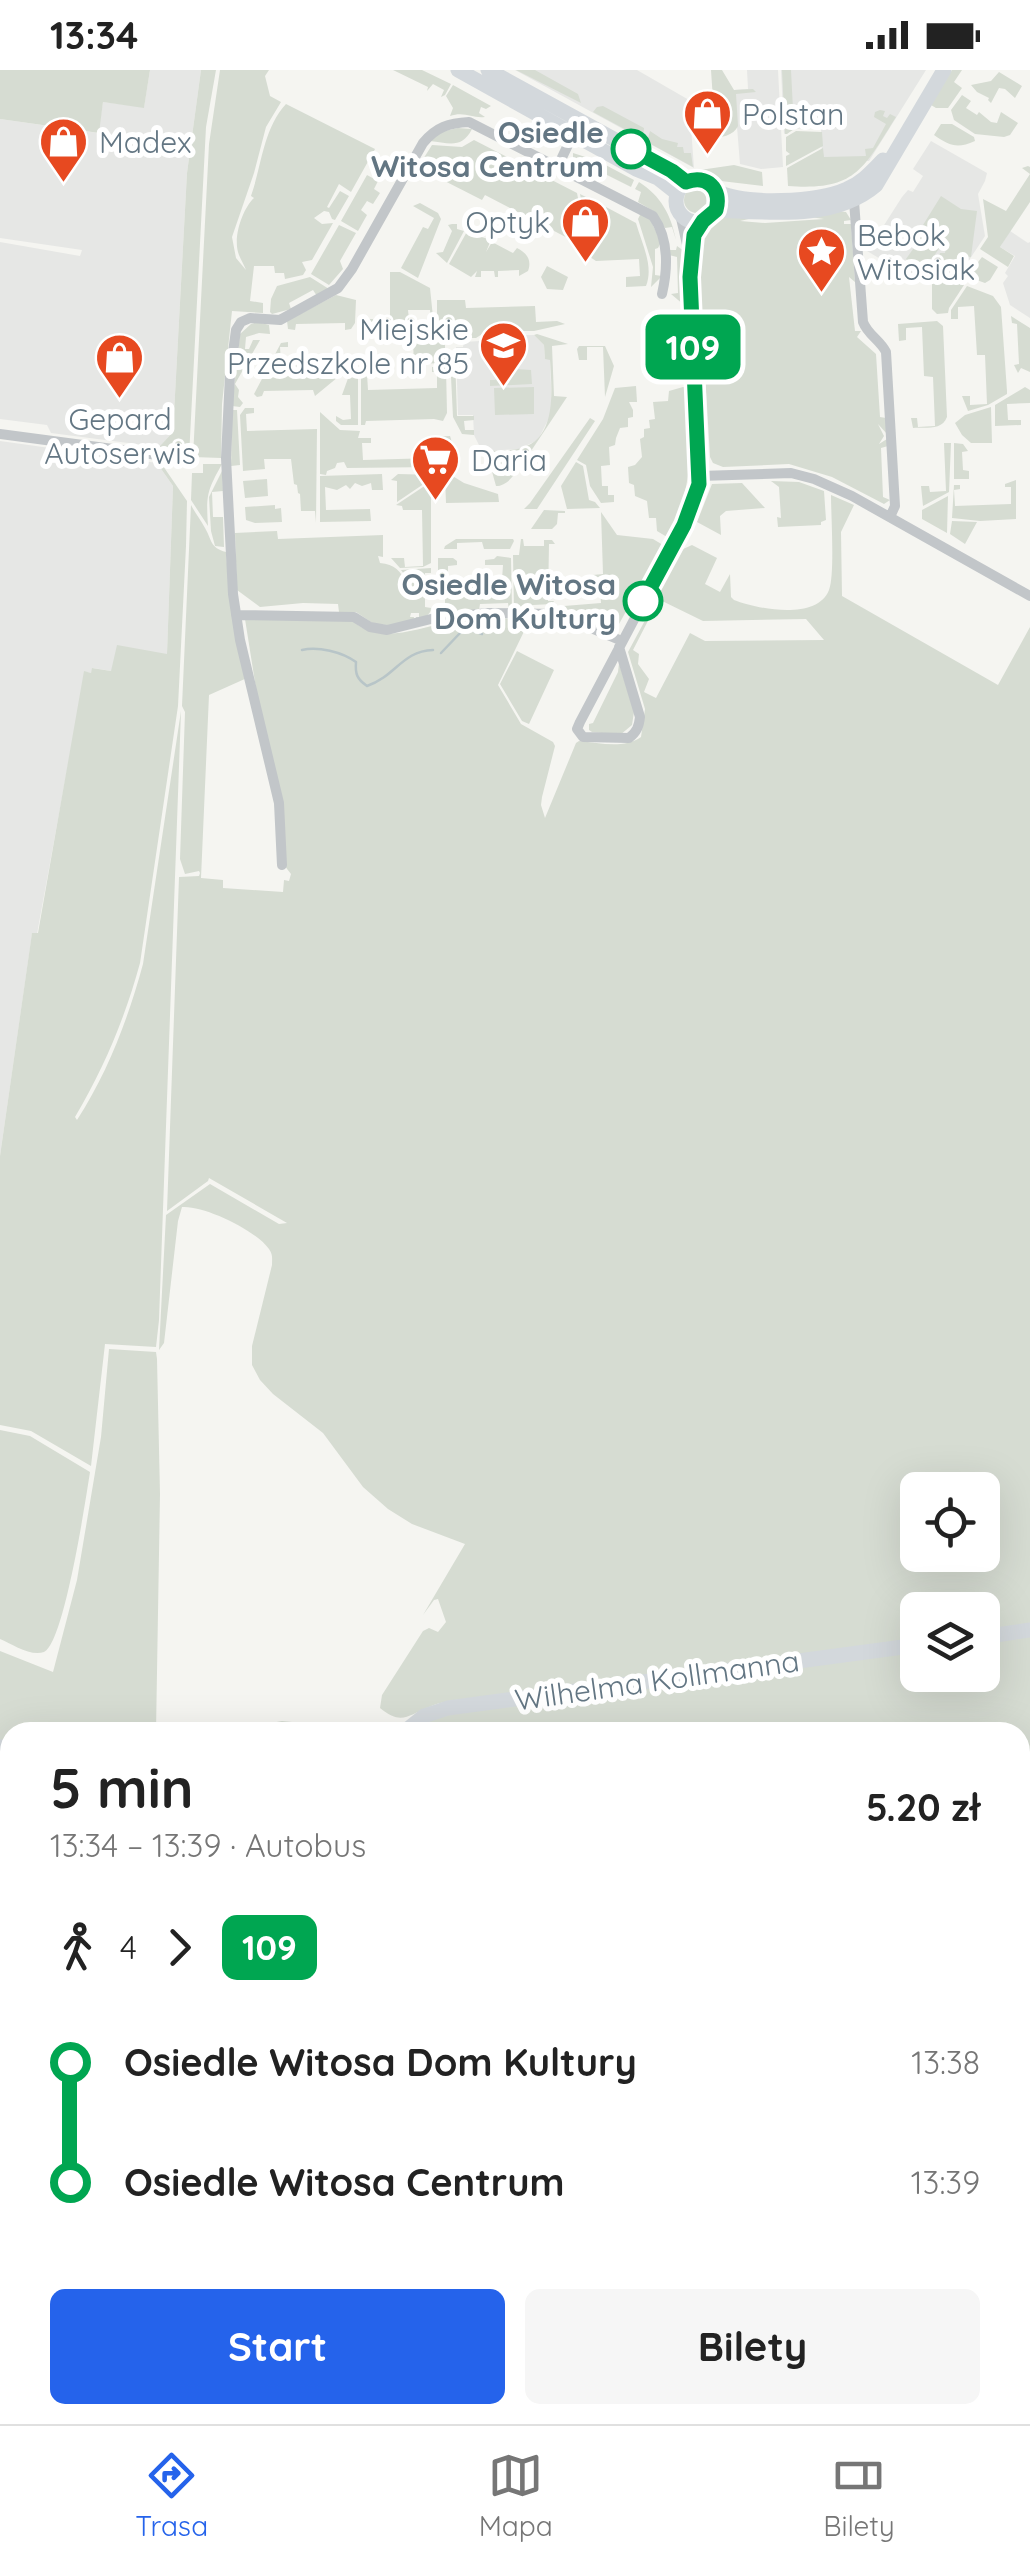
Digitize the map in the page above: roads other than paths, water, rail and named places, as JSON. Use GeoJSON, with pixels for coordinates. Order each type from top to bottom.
{"type":"FeatureCollection","features":[{"type":"Feature","properties":{"kind":"street"},"geometry":{"type":"LineString","coordinates":[[458,70],[672,171],[681,188]]}},
{"type":"Feature","properties":{"kind":"street"},"geometry":{"type":"LineString","coordinates":[[488,70],[577,127]]}},
{"type":"Feature","properties":{"kind":"street"},"geometry":{"type":"LineString","coordinates":[[680,214],[692,222],[710,216],[799,211],[854,201],[876,185],[944,70]]}},
{"type":"Feature","properties":{"kind":"street"},"geometry":{"type":"LineString","coordinates":[[282,865],[278,803],[236,615],[228,529],[227,408],[236,330],[241,322],[250,318],[280,320],[338,288],[423,143],[443,126],[469,122],[653,216],[662,231],[665,248],[662,294]]}},
{"type":"Feature","properties":{"kind":"street"},"geometry":{"type":"LineString","coordinates":[[558,166],[577,127]]}},
{"type":"Feature","properties":{"kind":"street"},"geometry":{"type":"LineString","coordinates":[[716,192],[740,199],[830,194],[859,183],[897,147]]}},
{"type":"Feature","properties":{"kind":"street"},"geometry":{"type":"LineString","coordinates":[[621,644],[640,716],[639,726],[634,734],[621,739],[583,737],[577,729],[621,644],[684,525],[697,492],[700,476],[688,249],[675,200],[681,188],[699,179],[712,186],[718,204],[694,235],[690,277]]}},
{"type":"Feature","properties":{"kind":"street"},"geometry":{"type":"LineString","coordinates":[[854,201],[862,322],[886,352],[894,506],[890,517]]}},
{"type":"Feature","properties":{"kind":"street"},"geometry":{"type":"LineString","coordinates":[[0,434],[158,455]]}},
{"type":"Feature","properties":{"kind":"street"},"geometry":{"type":"LineString","coordinates":[[700,476],[799,474],[837,488],[1030,596]]}},
{"type":"Feature","properties":{"kind":"street"},"geometry":{"type":"LineString","coordinates":[[236,615],[354,617],[370,627],[387,630],[435,618],[489,613],[557,614],[621,644]]}},
{"type":"Feature","properties":{"kind":"street"},"geometry":{"type":"LineString","coordinates":[[1000,1634],[1030,1630]]}},
{"type":"Feature","properties":{"kind":"street","name":"Wilhelma Kollmanna"},"geometry":{"type":"LineString","coordinates":[[416,1722],[448,1708],[900,1648]]}},
{"type":"Feature","properties":{"kind":"waterway"},"geometry":{"type":"LineString","coordinates":[[441,653],[461,632],[482,634]]}},
{"type":"Feature","properties":{"kind":"waterway"},"geometry":{"type":"LineString","coordinates":[[302,650],[322,649],[350,658],[356,662],[356,673],[367,686],[406,659],[433,650]]}},
{"type":"Feature","properties":{"kind":"place","name":"Osiedle Witosa Centrum"},"geometry":{"type":"Point","coordinates":[631,149]}},
{"type":"Feature","properties":{"kind":"place","name":"Polstan"},"geometry":{"type":"Point","coordinates":[707,156]}},
{"type":"Feature","properties":{"kind":"place","name":"Madex"},"geometry":{"type":"Point","coordinates":[64,184]}},
{"type":"Feature","properties":{"kind":"place","name":"Optyk"},"geometry":{"type":"Point","coordinates":[585,264]}},
{"type":"Feature","properties":{"kind":"place","name":"Bebok Witosiak"},"geometry":{"type":"Point","coordinates":[822,294]}},
{"type":"Feature","properties":{"kind":"place","name":"Miejskie Przedszkole nr 85"},"geometry":{"type":"Point","coordinates":[504,388]}},
{"type":"Feature","properties":{"kind":"place","name":"Gepard Autoserwis"},"geometry":{"type":"Point","coordinates":[120,400]}},
{"type":"Feature","properties":{"kind":"place","name":"Daria"},"geometry":{"type":"Point","coordinates":[436,502]}},
{"type":"Feature","properties":{"kind":"place","name":"Osiedle Witosa Dom Kultury"},"geometry":{"type":"Point","coordinates":[643,601]}}]}
